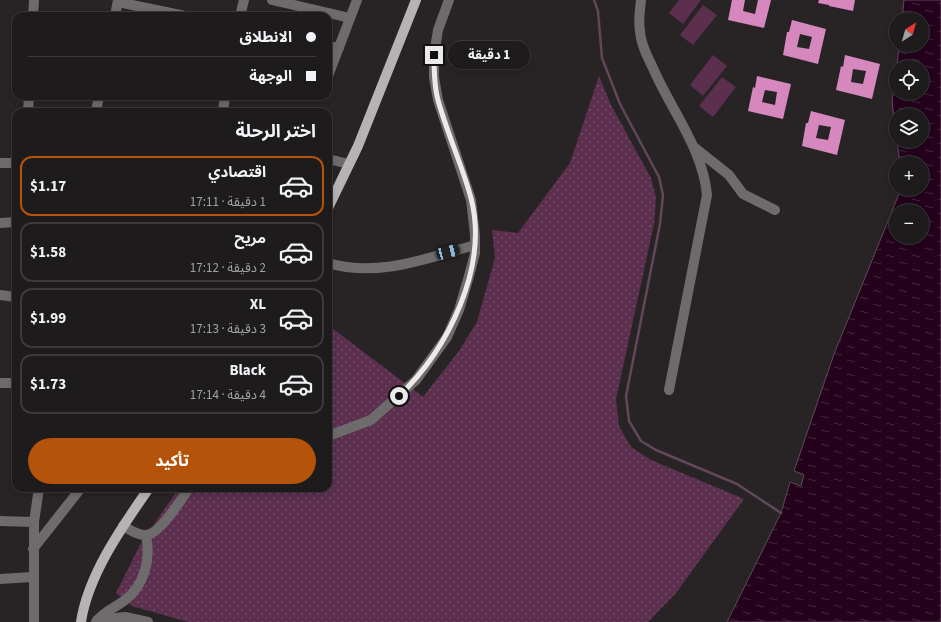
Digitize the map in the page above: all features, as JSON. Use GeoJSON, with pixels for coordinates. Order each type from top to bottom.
{"type":"FeatureCollection","features":[{"type":"Feature","properties":{"kind":"main road"},"geometry":{"type":"LineString","coordinates":[[332,200],[349,164],[416,0]]}},
{"type":"Feature","properties":{"kind":"main road"},"geometry":{"type":"LineString","coordinates":[[81,622],[83,609],[101,566],[123,526],[146,492]]}},
{"type":"Feature","properties":{"kind":"main road"},"geometry":{"type":"LineString","coordinates":[[73,622],[83,609]]}},
{"type":"Feature","properties":{"kind":"street"},"geometry":{"type":"LineString","coordinates":[[33,12],[34,0]]}},
{"type":"Feature","properties":{"kind":"street"},"geometry":{"type":"LineString","coordinates":[[241,12],[244,0]]}},
{"type":"Feature","properties":{"kind":"street"},"geometry":{"type":"LineString","coordinates":[[272,0],[324,12]]}},
{"type":"Feature","properties":{"kind":"street"},"geometry":{"type":"LineString","coordinates":[[332,66],[357,0]]}},
{"type":"Feature","properties":{"kind":"street"},"geometry":{"type":"LineString","coordinates":[[332,435],[371,420],[416,380],[446,337],[459,310],[475,252],[471,200],[438,100],[434,77],[434,55],[438,30],[449,0]]}},
{"type":"Feature","properties":{"kind":"street"},"geometry":{"type":"LineString","coordinates":[[641,0],[639,30],[643,46],[661,86],[699,159],[705,178],[707,195],[669,390]]}},
{"type":"Feature","properties":{"kind":"street"},"geometry":{"type":"LineString","coordinates":[[116,12],[118,1],[167,12]]}},
{"type":"Feature","properties":{"kind":"street"},"geometry":{"type":"LineString","coordinates":[[332,14],[350,18]]}},
{"type":"Feature","properties":{"kind":"street"},"geometry":{"type":"LineString","coordinates":[[332,47],[339,48]]}},
{"type":"Feature","properties":{"kind":"street"},"geometry":{"type":"LineString","coordinates":[[692,146],[729,175],[743,194],[774,210]]}},
{"type":"Feature","properties":{"kind":"street"},"geometry":{"type":"LineString","coordinates":[[332,160],[349,164]]}},
{"type":"Feature","properties":{"kind":"street"},"geometry":{"type":"LineString","coordinates":[[0,163],[12,163]]}},
{"type":"Feature","properties":{"kind":"street"},"geometry":{"type":"LineString","coordinates":[[0,223],[12,222]]}},
{"type":"Feature","properties":{"kind":"street"},"geometry":{"type":"LineString","coordinates":[[332,264],[361,269],[384,268],[475,245]]}},
{"type":"Feature","properties":{"kind":"street"},"geometry":{"type":"LineString","coordinates":[[0,295],[12,296]]}},
{"type":"Feature","properties":{"kind":"street"},"geometry":{"type":"LineString","coordinates":[[0,383],[12,383]]}},
{"type":"Feature","properties":{"kind":"street"},"geometry":{"type":"LineString","coordinates":[[34,622],[32,577],[34,522],[38,492]]}},
{"type":"Feature","properties":{"kind":"street"},"geometry":{"type":"LineString","coordinates":[[33,549],[78,492]]}},
{"type":"Feature","properties":{"kind":"street"},"geometry":{"type":"LineString","coordinates":[[146,536],[163,524],[186,492]]}},
{"type":"Feature","properties":{"kind":"street"},"geometry":{"type":"LineString","coordinates":[[0,521],[34,522]]}},
{"type":"Feature","properties":{"kind":"street"},"geometry":{"type":"LineString","coordinates":[[123,526],[146,536]]}},
{"type":"Feature","properties":{"kind":"street"},"geometry":{"type":"LineString","coordinates":[[97,621],[106,612],[125,600],[139,581],[147,566],[149,549],[146,536]]}},
{"type":"Feature","properties":{"kind":"street"},"geometry":{"type":"LineString","coordinates":[[0,579],[32,577]]}},
{"type":"Feature","properties":{"kind":"street"},"geometry":{"type":"LineString","coordinates":[[97,621],[125,617],[148,622]]}},
{"type":"Feature","properties":{"kind":"shaded area"},"geometry":{"type":"Polygon","coordinates":[[[679,0],[701,0],[683,24],[669,13],[679,0]]]}},
{"type":"Feature","properties":{"kind":"shaded area"},"geometry":{"type":"Polygon","coordinates":[[[703,5],[717,15],[693,45],[680,35],[703,5]]]}},
{"type":"Feature","properties":{"kind":"shaded area"},"geometry":{"type":"Polygon","coordinates":[[[713,55],[727,66],[703,96],[690,85],[713,55]]]}},
{"type":"Feature","properties":{"kind":"shaded area"},"geometry":{"type":"Polygon","coordinates":[[[599,76],[611,105],[651,178],[656,197],[654,224],[616,399],[619,426],[631,447],[651,460],[744,499],[676,593],[648,622],[188,622],[132,606],[116,593],[140,545],[176,492],[332,492],[332,328],[423,397],[459,351],[477,322],[495,258],[492,230],[518,233],[570,163],[599,76]]]}},
{"type":"Feature","properties":{"kind":"shaded area"},"geometry":{"type":"Polygon","coordinates":[[[722,77],[736,87],[713,117],[699,106],[722,77]]]}},
{"type":"Feature","properties":{"kind":"water"},"geometry":{"type":"Polygon","coordinates":[[[904,0],[941,0],[941,622],[727,622],[781,513],[790,482],[801,486],[804,475],[794,471],[834,354],[889,219],[889,244],[929,244],[929,204],[895,204],[898,196],[929,196],[929,156],[899,156],[898,148],[929,148],[929,108],[893,108],[892,102],[892,100],[929,100],[929,60],[898,60],[898,52],[929,52],[929,12],[903,12],[904,0]]]}},
{"type":"Feature","properties":{"kind":"building"},"geometry":{"type":"Polygon","coordinates":[[[732,0],[745,0],[743,11],[755,14],[758,0],[771,0],[764,28],[728,20],[732,0]]]}},
{"type":"Feature","properties":{"kind":"building"},"geometry":{"type":"Polygon","coordinates":[[[819,0],[855,0],[853,11],[818,3],[819,0]]]}},
{"type":"Feature","properties":{"kind":"building"},"geometry":{"type":"Polygon","coordinates":[[[792,20],[826,29],[818,64],[783,55],[787,32],[789,32],[792,20]],[[800,34],[797,47],[809,49],[812,37],[800,34]]]}},
{"type":"Feature","properties":{"kind":"building"},"geometry":{"type":"Polygon","coordinates":[[[845,55],[880,64],[872,99],[836,90],[841,66],[843,67],[845,55]],[[853,69],[851,82],[863,84],[866,71],[853,69]]]}},
{"type":"Feature","properties":{"kind":"building"},"geometry":{"type":"Polygon","coordinates":[[[757,76],[791,84],[783,119],[748,111],[753,87],[755,88],[757,76]],[[765,90],[762,102],[775,105],[777,92],[765,90]]]}},
{"type":"Feature","properties":{"kind":"building"},"geometry":{"type":"Polygon","coordinates":[[[811,111],[845,120],[837,155],[802,146],[806,123],[808,123],[811,111]],[[819,125],[816,138],[828,140],[831,127],[819,125]]]}},
{"type":"Feature","properties":{"kind":"waterway"},"geometry":{"type":"LineString","coordinates":[[594,0],[598,11],[602,58],[620,104],[659,177],[663,195],[660,224],[626,396],[629,421],[641,441],[656,450],[737,484],[781,513]]}},
{"type":"Feature","properties":{"kind":"route"},"geometry":{"type":"LineString","coordinates":[[399,396],[416,380],[446,337],[459,310],[475,252],[476,235],[471,200],[438,100],[434,77],[434,55]]}}]}
